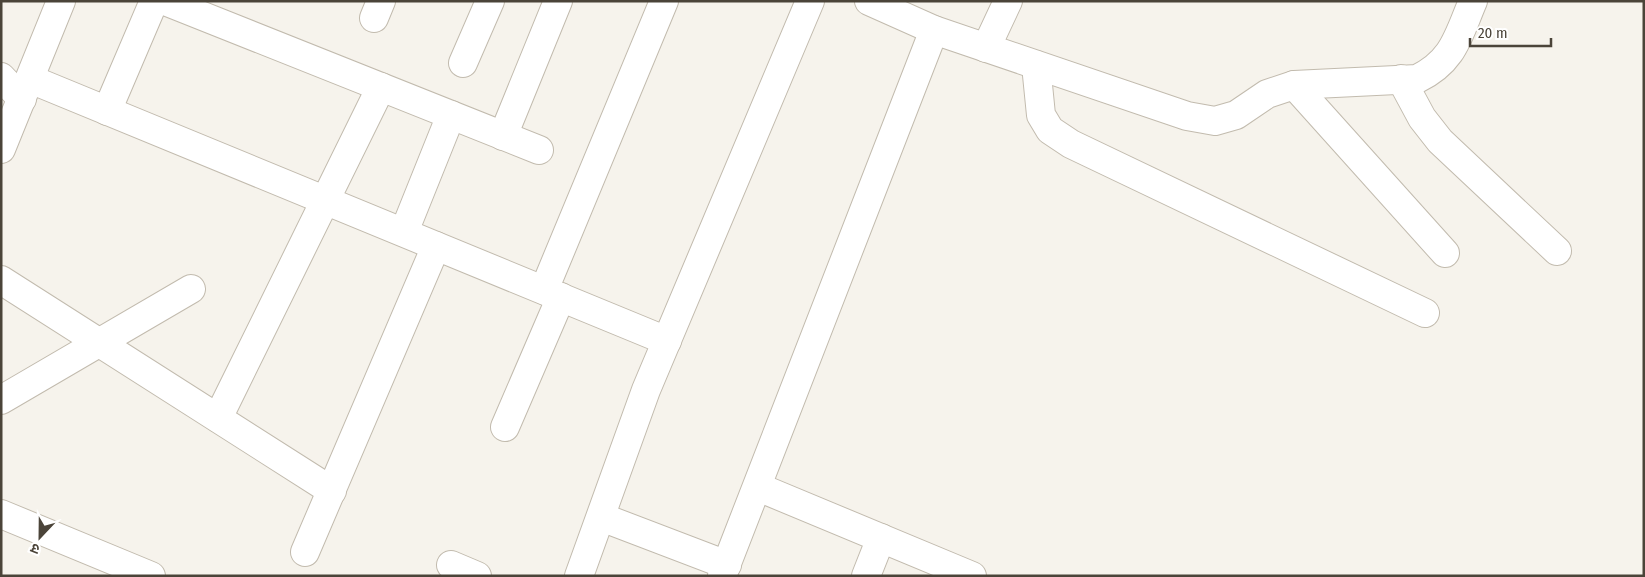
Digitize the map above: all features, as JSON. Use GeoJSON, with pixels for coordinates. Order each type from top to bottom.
{"type":"FeatureCollection","features":[{"type":"Feature","properties":{"kind":"street"},"geometry":{"type":"LineString","coordinates":[[1,149],[61,1]]}},
{"type":"Feature","properties":{"kind":"street"},"geometry":{"type":"LineString","coordinates":[[107,111],[154,1]]}},
{"type":"Feature","properties":{"kind":"street"},"geometry":{"type":"LineString","coordinates":[[165,1],[539,150]]}},
{"type":"Feature","properties":{"kind":"street"},"geometry":{"type":"LineString","coordinates":[[464,63],[490,1]]}},
{"type":"Feature","properties":{"kind":"street"},"geometry":{"type":"LineString","coordinates":[[503,136],[558,1]]}},
{"type":"Feature","properties":{"kind":"street"},"geometry":{"type":"LineString","coordinates":[[505,427],[553,294],[664,1]]}},
{"type":"Feature","properties":{"kind":"street"},"geometry":{"type":"LineString","coordinates":[[580,576],[667,341],[810,1]]}},
{"type":"Feature","properties":{"kind":"street"},"geometry":{"type":"LineString","coordinates":[[869,1],[934,30],[1187,116],[1215,121],[1236,115],[1267,94],[1294,85],[1417,79],[1435,70],[1450,53],[1473,1]]}},
{"type":"Feature","properties":{"kind":"street"},"geometry":{"type":"LineString","coordinates":[[986,48],[1008,1]]}},
{"type":"Feature","properties":{"kind":"street"},"geometry":{"type":"LineString","coordinates":[[601,517],[725,570],[934,30]]}},
{"type":"Feature","properties":{"kind":"street"},"geometry":{"type":"LineString","coordinates":[[1036,64],[1041,115],[1050,130],[1071,144],[1425,313]]}},
{"type":"Feature","properties":{"kind":"street"},"geometry":{"type":"LineString","coordinates":[[1,77],[26,89],[107,111],[667,341]]}},
{"type":"Feature","properties":{"kind":"street"},"geometry":{"type":"LineString","coordinates":[[1401,79],[1422,118],[1440,141],[1557,251]]}},
{"type":"Feature","properties":{"kind":"street"},"geometry":{"type":"LineString","coordinates":[[1294,85],[1444,253]]}},
{"type":"Feature","properties":{"kind":"street"},"geometry":{"type":"LineString","coordinates":[[218,418],[381,88]]}},
{"type":"Feature","properties":{"kind":"street"},"geometry":{"type":"LineString","coordinates":[[404,232],[451,115]]}},
{"type":"Feature","properties":{"kind":"street"},"geometry":{"type":"LineString","coordinates":[[306,552],[436,246]]}},
{"type":"Feature","properties":{"kind":"street"},"geometry":{"type":"LineString","coordinates":[[1,280],[332,490]]}},
{"type":"Feature","properties":{"kind":"street"},"geometry":{"type":"LineString","coordinates":[[1,400],[191,290]]}},
{"type":"Feature","properties":{"kind":"street"},"geometry":{"type":"LineString","coordinates":[[758,487],[972,576]]}},
{"type":"Feature","properties":{"kind":"street"},"geometry":{"type":"LineString","coordinates":[[1,514],[151,576]]}},
{"type":"Feature","properties":{"kind":"street"},"geometry":{"type":"LineString","coordinates":[[866,576],[881,538]]}},
{"type":"Feature","properties":{"kind":"street"},"geometry":{"type":"LineString","coordinates":[[451,565],[477,576]]}}]}
